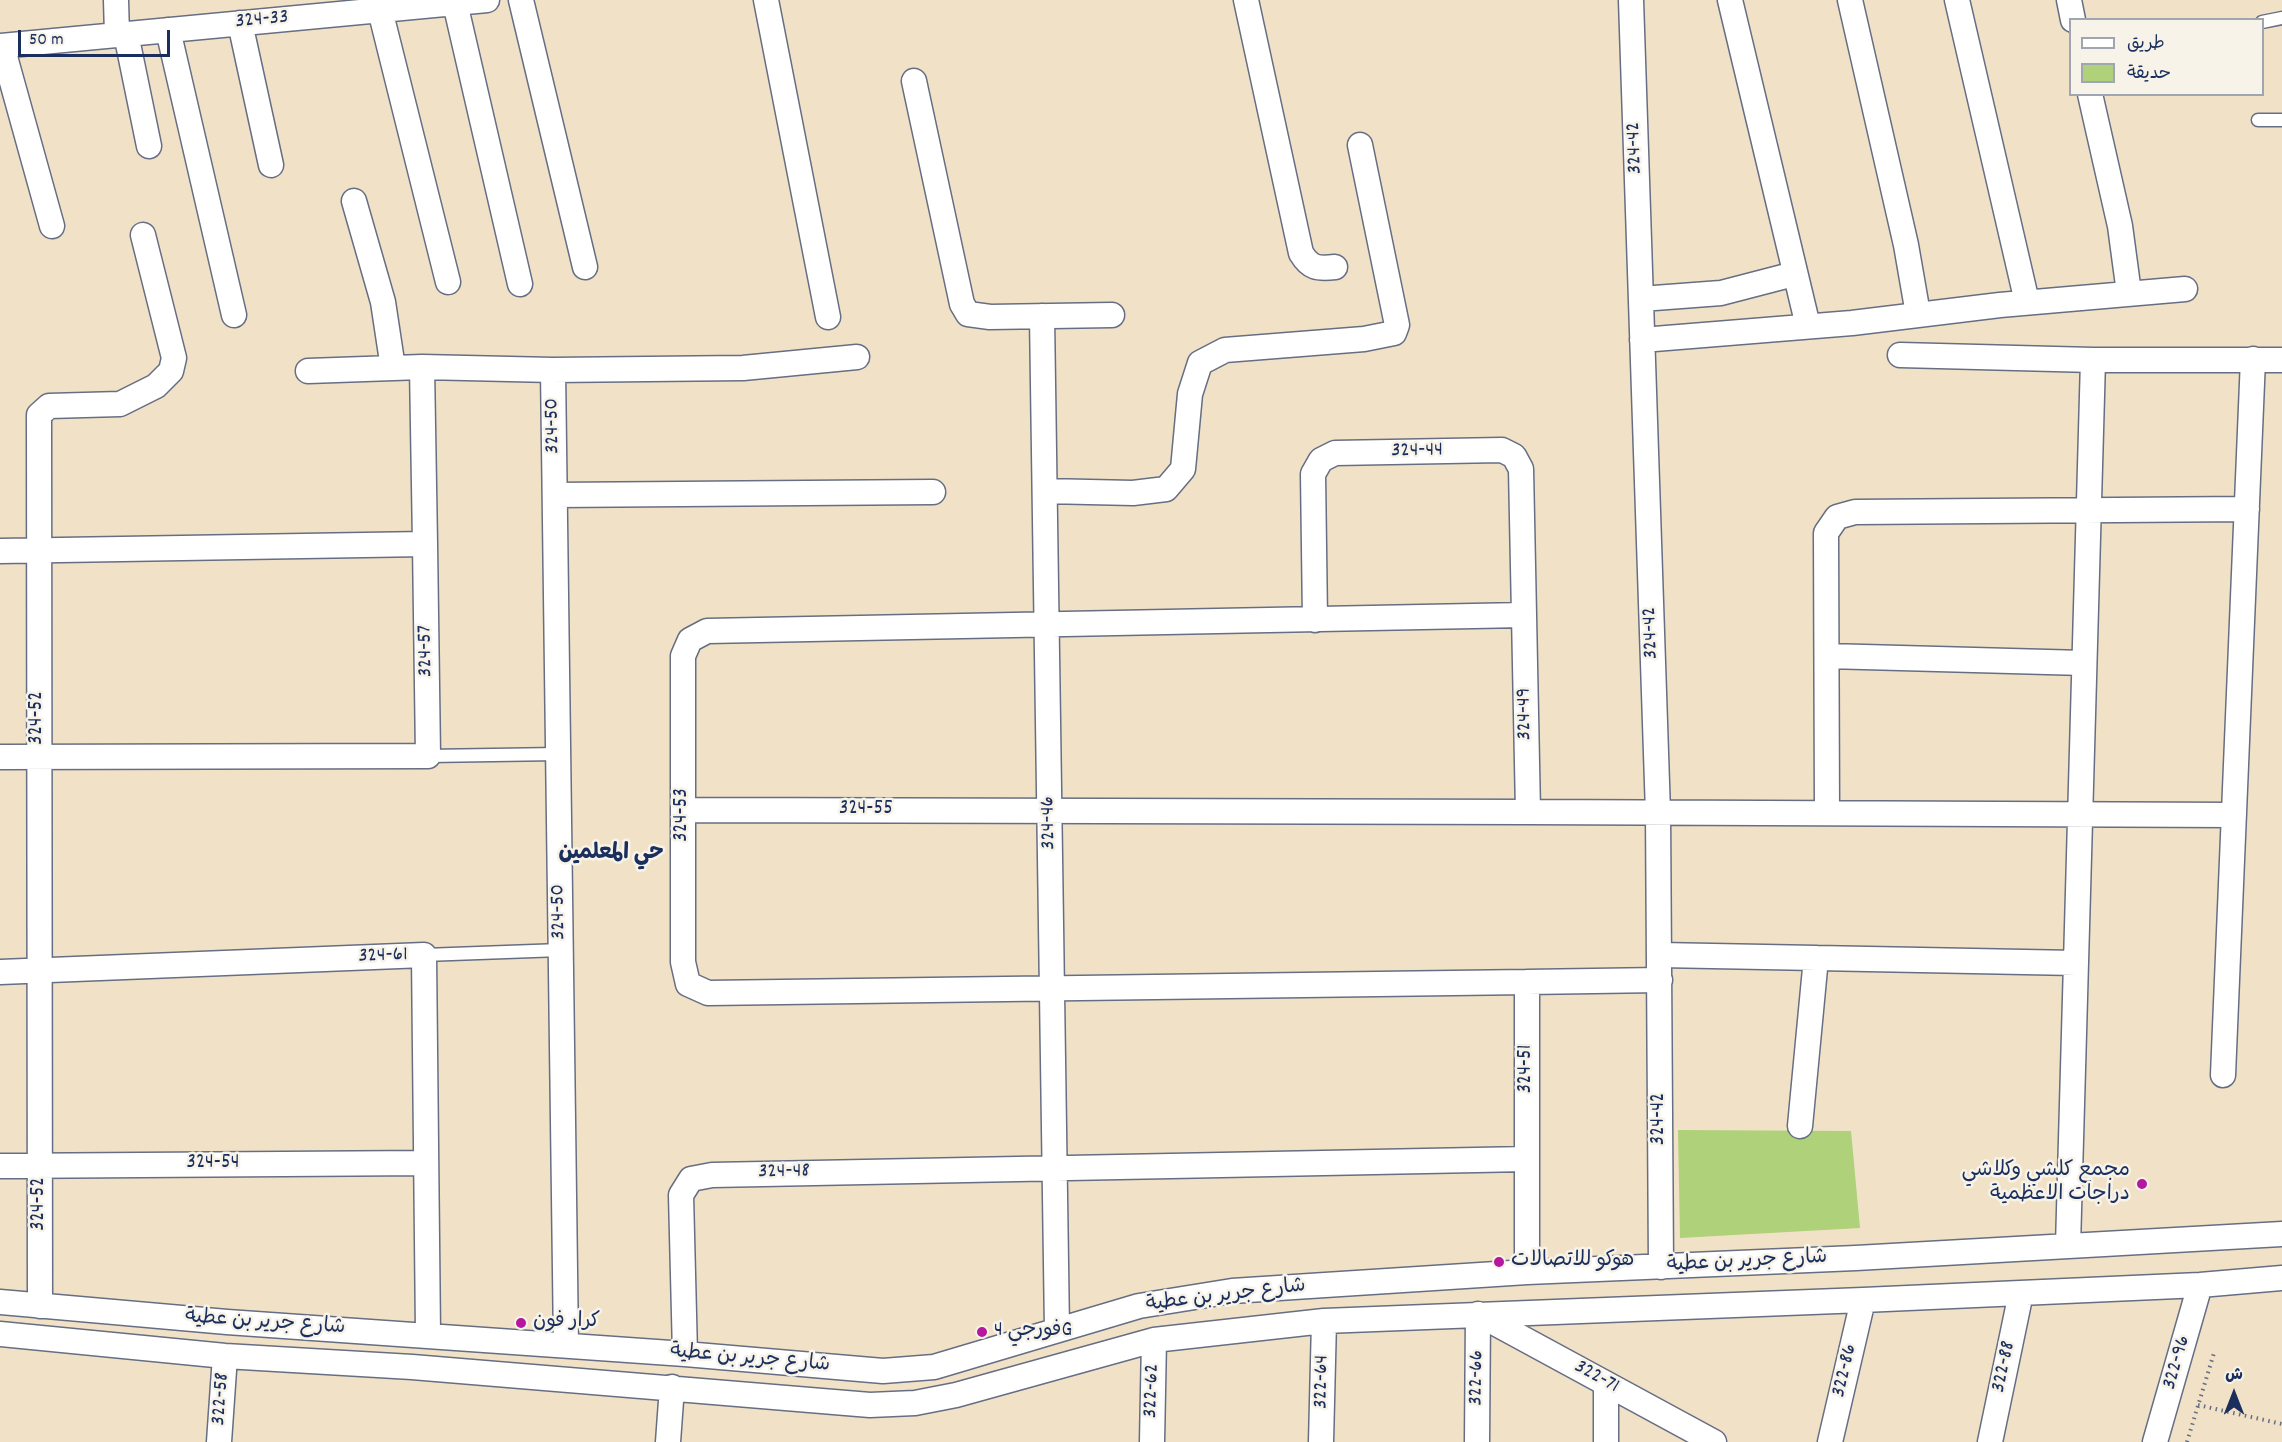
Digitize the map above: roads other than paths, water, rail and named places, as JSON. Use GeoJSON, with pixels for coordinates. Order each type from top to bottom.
{"type":"FeatureCollection","features":[{"type":"Feature","properties":{"kind":"street"},"geometry":{"type":"LineString","coordinates":[[116,0],[149,146]]}},
{"type":"Feature","properties":{"kind":"street","name":"324-33"},"geometry":{"type":"LineString","coordinates":[[1,46],[487,0]]}},
{"type":"Feature","properties":{"kind":"street"},"geometry":{"type":"LineString","coordinates":[[521,0],[585,267]]}},
{"type":"Feature","properties":{"kind":"street"},"geometry":{"type":"LineString","coordinates":[[766,0],[828,317]]}},
{"type":"Feature","properties":{"kind":"street"},"geometry":{"type":"LineString","coordinates":[[1246,0],[1301,253],[1308,265],[1320,269],[1335,267]]}},
{"type":"Feature","properties":{"kind":"street","name":"324-42"},"geometry":{"type":"LineString","coordinates":[[1631,0],[1658,813],[1661,1267]]}},
{"type":"Feature","properties":{"kind":"street"},"geometry":{"type":"LineString","coordinates":[[1730,0],[1808,326]]}},
{"type":"Feature","properties":{"kind":"street"},"geometry":{"type":"LineString","coordinates":[[1850,0],[1906,245],[1918,314]]}},
{"type":"Feature","properties":{"kind":"street"},"geometry":{"type":"LineString","coordinates":[[1957,0],[2027,302]]}},
{"type":"Feature","properties":{"kind":"street"},"geometry":{"type":"LineString","coordinates":[[2069,0],[2073,18]]}},
{"type":"Feature","properties":{"kind":"street"},"geometry":{"type":"LineString","coordinates":[[455,3],[520,284]]}},
{"type":"Feature","properties":{"kind":"street"},"geometry":{"type":"LineString","coordinates":[[380,10],[448,282]]}},
{"type":"Feature","properties":{"kind":"street"},"geometry":{"type":"LineString","coordinates":[[240,24],[271,165]]}},
{"type":"Feature","properties":{"kind":"street"},"geometry":{"type":"LineString","coordinates":[[168,30],[234,315]]}},
{"type":"Feature","properties":{"kind":"street"},"geometry":{"type":"LineString","coordinates":[[1,46],[52,226]]}},
{"type":"Feature","properties":{"kind":"street"},"geometry":{"type":"LineString","coordinates":[[914,81],[962,303],[968,314],[1112,315]]}},
{"type":"Feature","properties":{"kind":"street"},"geometry":{"type":"LineString","coordinates":[[2090,96],[2120,226],[2129,293]]}},
{"type":"Feature","properties":{"kind":"street"},"geometry":{"type":"LineString","coordinates":[[1045,491],[1133,493],[1166,489],[1183,469],[1190,394],[1200,363],[1225,350],[1364,339],[1394,333],[1397,325],[1360,145]]}},
{"type":"Feature","properties":{"kind":"street"},"geometry":{"type":"LineString","coordinates":[[354,201],[383,302],[393,368]]}},
{"type":"Feature","properties":{"kind":"street","name":"324-52"},"geometry":{"type":"LineString","coordinates":[[40,1306],[39,415],[49,406],[120,404],[156,386],[171,371],[174,358],[143,236]]}},
{"type":"Feature","properties":{"kind":"street"},"geometry":{"type":"LineString","coordinates":[[1641,300],[1721,293],[1794,274]]}},
{"type":"Feature","properties":{"kind":"street"},"geometry":{"type":"LineString","coordinates":[[1642,340],[1808,326],[2027,302],[2185,290]]}},
{"type":"Feature","properties":{"kind":"street","name":"324-46"},"geometry":{"type":"LineString","coordinates":[[1042,316],[1057,1330]]}},
{"type":"Feature","properties":{"kind":"street"},"geometry":{"type":"LineString","coordinates":[[1900,356],[2093,360],[2282,360]]}},
{"type":"Feature","properties":{"kind":"street"},"geometry":{"type":"LineString","coordinates":[[308,371],[422,367],[553,370],[743,368],[857,357]]}},
{"type":"Feature","properties":{"kind":"street"},"geometry":{"type":"LineString","coordinates":[[2223,1074],[2253,359]]}},
{"type":"Feature","properties":{"kind":"street"},"geometry":{"type":"LineString","coordinates":[[2068,1246],[2093,360]]}},
{"type":"Feature","properties":{"kind":"street","name":"324-57"},"geometry":{"type":"LineString","coordinates":[[422,367],[429,756]]}},
{"type":"Feature","properties":{"kind":"street","name":"324-50"},"geometry":{"type":"LineString","coordinates":[[553,370],[566,1346]]}},
{"type":"Feature","properties":{"kind":"street","name":"324-44"},"geometry":{"type":"LineString","coordinates":[[1315,620],[1313,474],[1322,460],[1335,453],[1502,450],[1514,456],[1521,469],[1524,615]]}},
{"type":"Feature","properties":{"kind":"street"},"geometry":{"type":"LineString","coordinates":[[555,495],[933,492]]}},
{"type":"Feature","properties":{"kind":"street"},"geometry":{"type":"LineString","coordinates":[[1827,813],[1826,533],[1837,518],[1855,512],[2247,509]]}},
{"type":"Feature","properties":{"kind":"street"},"geometry":{"type":"LineString","coordinates":[[0,551],[425,544]]}},
{"type":"Feature","properties":{"kind":"street"},"geometry":{"type":"LineString","coordinates":[[1047,622],[1315,620],[1524,615]]}},
{"type":"Feature","properties":{"kind":"street","name":"324-49"},"geometry":{"type":"LineString","coordinates":[[1524,615],[1528,812]]}},
{"type":"Feature","properties":{"kind":"street","name":"324-53"},"geometry":{"type":"LineString","coordinates":[[1047,622],[707,631],[690,640],[683,656],[683,962],[688,984],[708,993],[1052,989]]}},
{"type":"Feature","properties":{"kind":"street"},"geometry":{"type":"LineString","coordinates":[[1827,656],[2084,663]]}},
{"type":"Feature","properties":{"kind":"street"},"geometry":{"type":"LineString","coordinates":[[0,757],[429,756]]}},
{"type":"Feature","properties":{"kind":"street","name":"324-55"},"geometry":{"type":"LineString","coordinates":[[683,810],[1049,811]]}},
{"type":"Feature","properties":{"kind":"street"},"geometry":{"type":"LineString","coordinates":[[1049,811],[2234,815]]}},
{"type":"Feature","properties":{"kind":"street","name":"324-61"},"geometry":{"type":"LineString","coordinates":[[0,972],[424,956],[428,1334]]}},
{"type":"Feature","properties":{"kind":"street"},"geometry":{"type":"LineString","coordinates":[[1660,956],[2076,963]]}},
{"type":"Feature","properties":{"kind":"street"},"geometry":{"type":"LineString","coordinates":[[1800,1126],[1816,958]]}},
{"type":"Feature","properties":{"kind":"street"},"geometry":{"type":"LineString","coordinates":[[1052,989],[1660,980]]}},
{"type":"Feature","properties":{"kind":"street","name":"324-51"},"geometry":{"type":"LineString","coordinates":[[1527,982],[1527,1272]]}},
{"type":"Feature","properties":{"kind":"street"},"geometry":{"type":"LineString","coordinates":[[1055,1166],[1527,1159]]}},
{"type":"Feature","properties":{"kind":"street","name":"324-54"},"geometry":{"type":"LineString","coordinates":[[0,1166],[425,1163]]}},
{"type":"Feature","properties":{"kind":"street","name":"324-48"},"geometry":{"type":"LineString","coordinates":[[685,1354],[681,1195],[691,1179],[711,1175],[1055,1166]]}},
{"type":"Feature","properties":{"kind":"street","name":"شارع جرير بن عطية"},"geometry":{"type":"LineString","coordinates":[[0,1302],[883,1371],[934,1367],[1139,1306],[1232,1292],[1527,1272],[2282,1234]]}},
{"type":"Feature","properties":{"kind":"street","name":"شارع جرير بن عطية"},"geometry":{"type":"LineString","coordinates":[[0,1334],[225,1356],[302,1359],[672,1387],[870,1405],[915,1403],[956,1395],[1154,1340],[1324,1321],[2200,1285],[2282,1278]]}},
{"type":"Feature","properties":{"kind":"street"},"geometry":{"type":"LineString","coordinates":[[1388,1281],[1389,1318]]}},
{"type":"Feature","properties":{"kind":"street","name":"322-96"},"geometry":{"type":"LineString","coordinates":[[2155,1442],[2200,1285]]}},
{"type":"Feature","properties":{"kind":"street","name":"322-88"},"geometry":{"type":"LineString","coordinates":[[1990,1442],[2021,1293]]}},
{"type":"Feature","properties":{"kind":"street","name":"322-86"},"geometry":{"type":"LineString","coordinates":[[1830,1442],[1863,1300]]}},
{"type":"Feature","properties":{"kind":"street","name":"322-71"},"geometry":{"type":"LineString","coordinates":[[1478,1314],[1714,1442]]}},
{"type":"Feature","properties":{"kind":"street","name":"322-66"},"geometry":{"type":"LineString","coordinates":[[1477,1442],[1478,1314]]}},
{"type":"Feature","properties":{"kind":"street","name":"322-64"},"geometry":{"type":"LineString","coordinates":[[1321,1442],[1324,1321]]}},
{"type":"Feature","properties":{"kind":"street"},"geometry":{"type":"LineString","coordinates":[[298,1327],[302,1359]]}},
{"type":"Feature","properties":{"kind":"street","name":"322-62"},"geometry":{"type":"LineString","coordinates":[[1152,1442],[1154,1340]]}},
{"type":"Feature","properties":{"kind":"street","name":"322-58"},"geometry":{"type":"LineString","coordinates":[[219,1442],[225,1356]]}},
{"type":"Feature","properties":{"kind":"street"},"geometry":{"type":"LineString","coordinates":[[820,1401],[823,1367]]}},
{"type":"Feature","properties":{"kind":"street"},"geometry":{"type":"LineString","coordinates":[[1606,1384],[1606,1442]]}},
{"type":"Feature","properties":{"kind":"street"},"geometry":{"type":"LineString","coordinates":[[668,1442],[672,1387]]}},
{"type":"Feature","properties":{"kind":"lane"},"geometry":{"type":"LineString","coordinates":[[2264,22],[2282,18]]}},
{"type":"Feature","properties":{"kind":"lane"},"geometry":{"type":"LineString","coordinates":[[2258,120],[2282,120]]}},
{"type":"Feature","properties":{"kind":"lane"},"geometry":{"type":"LineString","coordinates":[[429,756],[558,754]]}},
{"type":"Feature","properties":{"kind":"lane"},"geometry":{"type":"LineString","coordinates":[[424,956],[561,950]]}},
{"type":"Feature","properties":{"kind":"place","name":"مجمع كلشي وكلاشي دراجات الاعظمية"},"geometry":{"type":"Point","coordinates":[2142,1184]}},
{"type":"Feature","properties":{"kind":"place","name":"هوكو للاتصالات"},"geometry":{"type":"Point","coordinates":[1499,1262]}},
{"type":"Feature","properties":{"kind":"place","name":"كرار فون"},"geometry":{"type":"Point","coordinates":[521,1323]}},
{"type":"Feature","properties":{"kind":"place","name":"فورجي 4G"},"geometry":{"type":"Point","coordinates":[982,1332]}},
{"type":"Feature","properties":{"kind":"district","name":"حي المعلمين"},"geometry":{"type":"Point","coordinates":[611,855]}}]}
